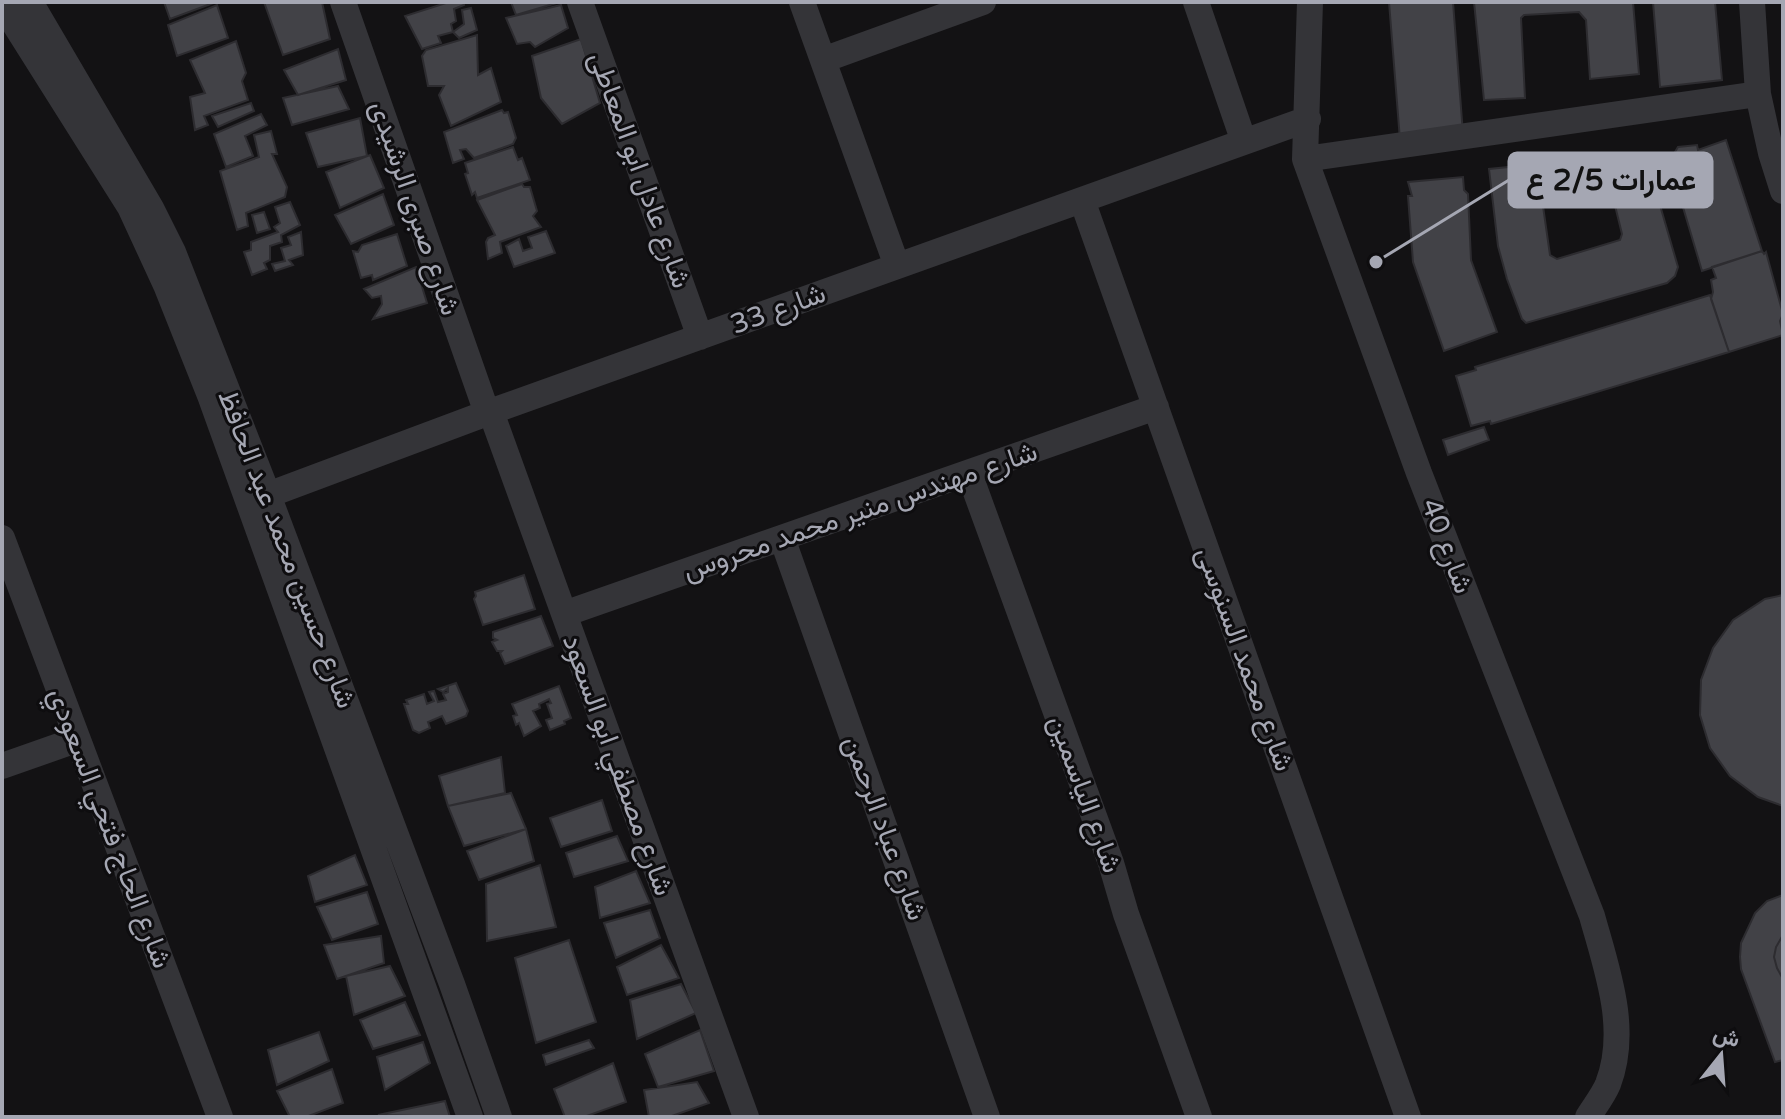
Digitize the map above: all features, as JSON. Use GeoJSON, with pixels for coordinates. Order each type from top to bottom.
{"type":"FeatureCollection","features":[{"type":"Feature","properties":{"kind":"street","name":"شارع حسين محمد عبد الحافظ"},"geometry":{"type":"LineString","coordinates":[[30,2],[151,208],[173,252],[470,1117]]}},
{"type":"Feature","properties":{"kind":"street","name":"شارع صبرى الرشيدى"},"geometry":{"type":"LineString","coordinates":[[343,2],[489,412]]}},
{"type":"Feature","properties":{"kind":"street","name":"شارع عادل ابو المعاطى"},"geometry":{"type":"LineString","coordinates":[[580,2],[700,337]]}},
{"type":"Feature","properties":{"kind":"street"},"geometry":{"type":"LineString","coordinates":[[802,2],[897,266]]}},
{"type":"Feature","properties":{"kind":"street"},"geometry":{"type":"LineString","coordinates":[[823,60],[983,2]]}},
{"type":"Feature","properties":{"kind":"street"},"geometry":{"type":"LineString","coordinates":[[1196,2],[1244,142]]}},
{"type":"Feature","properties":{"kind":"street","name":"شارع 40"},"geometry":{"type":"LineString","coordinates":[[1310,2],[1305,159],[1419,473],[1592,916],[1616,1005],[1616,1045],[1608,1084],[1588,1117]]}},
{"type":"Feature","properties":{"kind":"street"},"geometry":{"type":"LineString","coordinates":[[1752,2],[1758,94],[1783,191]]}},
{"type":"Feature","properties":{"kind":"street","name":"شارع حسين محمد عبد الحافظ"},"geometry":{"type":"LineString","coordinates":[[2,4],[130,207],[166,285],[258,499],[452,984],[499,1117]]}},
{"type":"Feature","properties":{"kind":"street"},"geometry":{"type":"LineString","coordinates":[[1305,159],[1758,94]]}},
{"type":"Feature","properties":{"kind":"street","name":"شارع 33"},"geometry":{"type":"LineString","coordinates":[[258,499],[489,412],[1308,119]]}},
{"type":"Feature","properties":{"kind":"street","name":"شارع محمد السنوسى"},"geometry":{"type":"LineString","coordinates":[[1082,200],[1408,1117]]}},
{"type":"Feature","properties":{"kind":"street","name":"شارع مهندس منير محمد محروس"},"geometry":{"type":"LineString","coordinates":[[564,614],[1156,407]]}},
{"type":"Feature","properties":{"kind":"street","name":"شارع مصطفي ابو السعود"},"geometry":{"type":"LineString","coordinates":[[489,412],[746,1117]]}},
{"type":"Feature","properties":{"kind":"street","name":"شارع الياسمين"},"geometry":{"type":"LineString","coordinates":[[969,473],[1111,863],[1126,914],[1199,1117]]}},
{"type":"Feature","properties":{"kind":"street","name":"شارع الحاج فتحي السعودي"},"geometry":{"type":"LineString","coordinates":[[2,538],[220,1117]]}},
{"type":"Feature","properties":{"kind":"street","name":"شارع عباد الرحمن"},"geometry":{"type":"LineString","coordinates":[[782,538],[987,1117]]}},
{"type":"Feature","properties":{"kind":"street"},"geometry":{"type":"LineString","coordinates":[[2,766],[76,740]]}},
{"type":"Feature","properties":{"kind":"building"},"geometry":{"type":"Polygon","coordinates":[[[164,2],[216,2],[170,19],[164,2]]]}},
{"type":"Feature","properties":{"kind":"building"},"geometry":{"type":"Polygon","coordinates":[[[264,2],[322,2],[330,39],[283,55],[264,2]]]}},
{"type":"Feature","properties":{"kind":"building"},"geometry":{"type":"Polygon","coordinates":[[[449,2],[463,2],[464,5],[454,9],[456,21],[451,24],[453,32],[438,36],[441,43],[422,49],[405,16],[449,2]]]}},
{"type":"Feature","properties":{"kind":"building"},"geometry":{"type":"Polygon","coordinates":[[[511,2],[560,2],[516,15],[511,2]]]}},
{"type":"Feature","properties":{"kind":"building"},"geometry":{"type":"Polygon","coordinates":[[[1389,2],[1453,2],[1463,134],[1400,140],[1389,2]]]}},
{"type":"Feature","properties":{"kind":"building"},"geometry":{"type":"Polygon","coordinates":[[[1474,2],[1633,2],[1639,74],[1590,79],[1586,20],[1579,12],[1524,15],[1521,18],[1525,98],[1484,100],[1474,2]]]}},
{"type":"Feature","properties":{"kind":"building"},"geometry":{"type":"Polygon","coordinates":[[[1653,2],[1715,2],[1722,80],[1660,87],[1653,2]]]}},
{"type":"Feature","properties":{"kind":"building"},"geometry":{"type":"Polygon","coordinates":[[[217,5],[228,38],[177,56],[168,25],[217,5]]]}},
{"type":"Feature","properties":{"kind":"building"},"geometry":{"type":"Polygon","coordinates":[[[561,5],[568,28],[535,47],[530,42],[517,44],[506,18],[561,5]]]}},
{"type":"Feature","properties":{"kind":"building"},"geometry":{"type":"Polygon","coordinates":[[[471,8],[477,30],[459,38],[453,32],[464,24],[462,10],[471,8]]]}},
{"type":"Feature","properties":{"kind":"building"},"geometry":{"type":"Polygon","coordinates":[[[477,35],[478,75],[491,68],[501,102],[451,126],[439,95],[444,86],[428,86],[422,56],[426,50],[477,35]]]}},
{"type":"Feature","properties":{"kind":"building"},"geometry":{"type":"Polygon","coordinates":[[[581,39],[600,103],[562,124],[541,98],[532,56],[581,39]]]}},
{"type":"Feature","properties":{"kind":"building"},"geometry":{"type":"Polygon","coordinates":[[[236,41],[246,73],[242,81],[248,100],[204,116],[208,125],[195,130],[190,97],[205,93],[190,60],[236,41]]]}},
{"type":"Feature","properties":{"kind":"building"},"geometry":{"type":"Polygon","coordinates":[[[338,49],[346,80],[298,95],[284,70],[338,49]]]}},
{"type":"Feature","properties":{"kind":"building"},"geometry":{"type":"Polygon","coordinates":[[[338,86],[349,109],[292,125],[283,98],[338,86]]]}},
{"type":"Feature","properties":{"kind":"building"},"geometry":{"type":"Polygon","coordinates":[[[251,103],[254,111],[218,127],[212,116],[251,103]]]}},
{"type":"Feature","properties":{"kind":"building"},"geometry":{"type":"Polygon","coordinates":[[[502,110],[508,112],[516,138],[513,144],[474,158],[466,149],[460,150],[464,159],[453,163],[444,132],[502,110]]]}},
{"type":"Feature","properties":{"kind":"building"},"geometry":{"type":"Polygon","coordinates":[[[261,114],[267,125],[245,136],[253,156],[226,167],[214,134],[261,114]]]}},
{"type":"Feature","properties":{"kind":"building"},"geometry":{"type":"Polygon","coordinates":[[[360,118],[367,156],[318,167],[306,133],[360,118]]]}},
{"type":"Feature","properties":{"kind":"building"},"geometry":{"type":"Polygon","coordinates":[[[271,131],[277,154],[272,154],[287,187],[285,197],[246,213],[248,226],[237,230],[220,171],[259,157],[254,135],[271,131]]]}},
{"type":"Feature","properties":{"kind":"building"},"geometry":{"type":"Polygon","coordinates":[[[1726,140],[1762,251],[1702,271],[1674,177],[1678,175],[1672,157],[1678,147],[1697,145],[1698,150],[1726,140]]]}},
{"type":"Feature","properties":{"kind":"building"},"geometry":{"type":"Polygon","coordinates":[[[513,147],[518,160],[522,158],[530,180],[477,198],[475,192],[472,195],[465,163],[513,147]]]}},
{"type":"Feature","properties":{"kind":"building"},"geometry":{"type":"Polygon","coordinates":[[[370,155],[384,188],[340,208],[326,172],[370,155]]]}},
{"type":"Feature","properties":{"kind":"building"},"geometry":{"type":"Polygon","coordinates":[[[1645,163],[1678,267],[1675,276],[1667,283],[1526,323],[1507,279],[1498,246],[1489,169],[1537,164],[1550,255],[1557,259],[1620,240],[1622,234],[1607,173],[1645,163]]]}},
{"type":"Feature","properties":{"kind":"building"},"geometry":{"type":"Polygon","coordinates":[[[1463,177],[1464,190],[1468,194],[1471,260],[1497,332],[1444,351],[1413,262],[1408,196],[1412,196],[1408,182],[1463,177]]]}},
{"type":"Feature","properties":{"kind":"building"},"geometry":{"type":"Polygon","coordinates":[[[522,184],[530,187],[537,211],[533,216],[541,227],[500,242],[502,253],[488,259],[486,242],[495,235],[477,200],[522,184]]]}},
{"type":"Feature","properties":{"kind":"building"},"geometry":{"type":"Polygon","coordinates":[[[383,194],[394,225],[351,244],[335,215],[383,194]]]}},
{"type":"Feature","properties":{"kind":"building"},"geometry":{"type":"Polygon","coordinates":[[[290,202],[300,225],[281,235],[282,242],[270,246],[270,260],[264,263],[267,269],[252,275],[244,252],[251,250],[251,242],[278,232],[274,227],[280,223],[275,207],[290,202]]]}},
{"type":"Feature","properties":{"kind":"building"},"geometry":{"type":"Polygon","coordinates":[[[264,212],[270,229],[257,233],[252,215],[264,212]]]}},
{"type":"Feature","properties":{"kind":"building"},"geometry":{"type":"Polygon","coordinates":[[[546,231],[555,253],[514,267],[506,246],[519,239],[523,251],[532,248],[528,237],[546,231]]]}},
{"type":"Feature","properties":{"kind":"building"},"geometry":{"type":"Polygon","coordinates":[[[301,232],[303,255],[289,260],[293,265],[275,271],[272,264],[285,261],[281,248],[291,245],[288,237],[301,232]]]}},
{"type":"Feature","properties":{"kind":"building"},"geometry":{"type":"Polygon","coordinates":[[[397,234],[407,266],[373,280],[372,275],[361,278],[353,251],[358,252],[362,245],[397,234]]]}},
{"type":"Feature","properties":{"kind":"building"},"geometry":{"type":"Polygon","coordinates":[[[1762,251],[1764,254],[1766,252],[1783,314],[1780,321],[1783,335],[1729,352],[1711,299],[1711,280],[1716,278],[1712,267],[1762,251]]]}},
{"type":"Feature","properties":{"kind":"building"},"geometry":{"type":"Polygon","coordinates":[[[416,267],[427,303],[373,319],[382,304],[381,296],[372,298],[364,289],[416,267]]]}},
{"type":"Feature","properties":{"kind":"building"},"geometry":{"type":"Polygon","coordinates":[[[1710,295],[1729,352],[1491,424],[1490,421],[1471,426],[1456,376],[1476,370],[1475,367],[1710,295]]]}},
{"type":"Feature","properties":{"kind":"building"},"geometry":{"type":"Polygon","coordinates":[[[1484,427],[1489,440],[1448,455],[1443,440],[1484,427]]]}},
{"type":"Feature","properties":{"kind":"building"},"geometry":{"type":"Polygon","coordinates":[[[524,575],[535,609],[483,625],[474,599],[475,592],[524,575]]]}},
{"type":"Feature","properties":{"kind":"building"},"geometry":{"type":"Polygon","coordinates":[[[1783,595],[1783,806],[1758,797],[1730,776],[1710,748],[1700,715],[1701,680],[1713,648],[1733,620],[1765,599],[1783,595]]]}},
{"type":"Feature","properties":{"kind":"building"},"geometry":{"type":"Polygon","coordinates":[[[541,616],[553,646],[505,664],[502,651],[497,651],[492,642],[497,640],[493,638],[493,632],[541,616]]]}},
{"type":"Feature","properties":{"kind":"building"},"geometry":{"type":"Polygon","coordinates":[[[456,683],[468,711],[466,716],[446,724],[442,716],[428,722],[430,728],[419,733],[413,730],[404,704],[408,704],[406,700],[424,694],[427,704],[434,701],[429,692],[434,691],[438,702],[446,700],[443,694],[448,692],[448,688],[443,692],[438,689],[456,683]]]}},
{"type":"Feature","properties":{"kind":"building"},"geometry":{"type":"Polygon","coordinates":[[[559,686],[571,718],[550,730],[546,720],[552,718],[547,704],[551,703],[549,699],[533,711],[541,726],[524,736],[519,723],[516,725],[513,716],[517,715],[512,704],[559,686]]]}},
{"type":"Feature","properties":{"kind":"building"},"geometry":{"type":"Polygon","coordinates":[[[501,757],[505,793],[448,806],[439,776],[501,757]]]}},
{"type":"Feature","properties":{"kind":"building"},"geometry":{"type":"Polygon","coordinates":[[[511,793],[526,829],[464,846],[448,806],[511,793]]]}},
{"type":"Feature","properties":{"kind":"building"},"geometry":{"type":"Polygon","coordinates":[[[602,800],[612,831],[561,847],[550,818],[602,800]]]}},
{"type":"Feature","properties":{"kind":"building"},"geometry":{"type":"Polygon","coordinates":[[[526,829],[534,861],[479,880],[467,851],[526,829]]]}},
{"type":"Feature","properties":{"kind":"building"},"geometry":{"type":"Polygon","coordinates":[[[617,836],[628,861],[574,877],[566,853],[617,836]]]}},
{"type":"Feature","properties":{"kind":"building"},"geometry":{"type":"Polygon","coordinates":[[[355,855],[367,885],[315,902],[308,876],[355,855]]]}},
{"type":"Feature","properties":{"kind":"building"},"geometry":{"type":"Polygon","coordinates":[[[540,865],[556,927],[487,941],[486,884],[540,865]]]}},
{"type":"Feature","properties":{"kind":"building"},"geometry":{"type":"Polygon","coordinates":[[[636,871],[650,903],[600,918],[595,887],[636,871]]]}},
{"type":"Feature","properties":{"kind":"building"},"geometry":{"type":"Polygon","coordinates":[[[367,892],[378,924],[332,940],[317,907],[367,892]]]}},
{"type":"Feature","properties":{"kind":"building"},"geometry":{"type":"Polygon","coordinates":[[[1783,895],[1783,935],[1774,957],[1783,979],[1783,1060],[1775,1062],[1741,969],[1740,957],[1741,943],[1755,913],[1767,901],[1783,895]]]}},
{"type":"Feature","properties":{"kind":"building"},"geometry":{"type":"Polygon","coordinates":[[[1783,895],[1783,1060],[1775,1062],[1741,969],[1740,957],[1741,943],[1755,913],[1767,901],[1783,895]]]}},
{"type":"Feature","properties":{"kind":"building"},"geometry":{"type":"Polygon","coordinates":[[[650,910],[660,938],[616,958],[604,923],[650,910]]]}},
{"type":"Feature","properties":{"kind":"building"},"geometry":{"type":"Polygon","coordinates":[[[381,936],[384,963],[337,979],[324,945],[381,936]]]}},
{"type":"Feature","properties":{"kind":"building"},"geometry":{"type":"Polygon","coordinates":[[[569,940],[596,1022],[536,1043],[515,958],[569,940]]]}},
{"type":"Feature","properties":{"kind":"building"},"geometry":{"type":"Polygon","coordinates":[[[661,945],[679,978],[627,995],[617,967],[661,945]]]}},
{"type":"Feature","properties":{"kind":"building"},"geometry":{"type":"Polygon","coordinates":[[[390,966],[405,996],[354,1015],[346,976],[390,966]]]}},
{"type":"Feature","properties":{"kind":"building"},"geometry":{"type":"Polygon","coordinates":[[[681,984],[696,1013],[637,1039],[630,1000],[681,984]]]}},
{"type":"Feature","properties":{"kind":"building"},"geometry":{"type":"Polygon","coordinates":[[[405,1002],[420,1035],[373,1049],[360,1020],[405,1002]]]}},
{"type":"Feature","properties":{"kind":"building"},"geometry":{"type":"Polygon","coordinates":[[[700,1030],[714,1071],[658,1087],[645,1054],[700,1030]]]}},
{"type":"Feature","properties":{"kind":"building"},"geometry":{"type":"Polygon","coordinates":[[[319,1032],[329,1061],[277,1085],[268,1050],[319,1032]]]}},
{"type":"Feature","properties":{"kind":"building"},"geometry":{"type":"Polygon","coordinates":[[[589,1040],[594,1048],[546,1065],[543,1055],[589,1040]]]}},
{"type":"Feature","properties":{"kind":"building"},"geometry":{"type":"Polygon","coordinates":[[[423,1042],[430,1063],[385,1090],[377,1057],[423,1042]]]}},
{"type":"Feature","properties":{"kind":"building"},"geometry":{"type":"Polygon","coordinates":[[[613,1063],[626,1102],[584,1117],[565,1117],[554,1089],[613,1063]]]}},
{"type":"Feature","properties":{"kind":"building"},"geometry":{"type":"Polygon","coordinates":[[[332,1069],[343,1103],[306,1117],[290,1117],[277,1091],[332,1069]]]}},
{"type":"Feature","properties":{"kind":"building"},"geometry":{"type":"Polygon","coordinates":[[[697,1082],[709,1103],[669,1117],[649,1117],[644,1090],[697,1082]]]}},
{"type":"Feature","properties":{"kind":"building"},"geometry":{"type":"Polygon","coordinates":[[[445,1101],[450,1117],[378,1115],[445,1101]]]}},
{"type":"Feature","properties":{"kind":"place","name":"عمارات 2/5 ع"},"geometry":{"type":"Point","coordinates":[1376,262]}}]}
